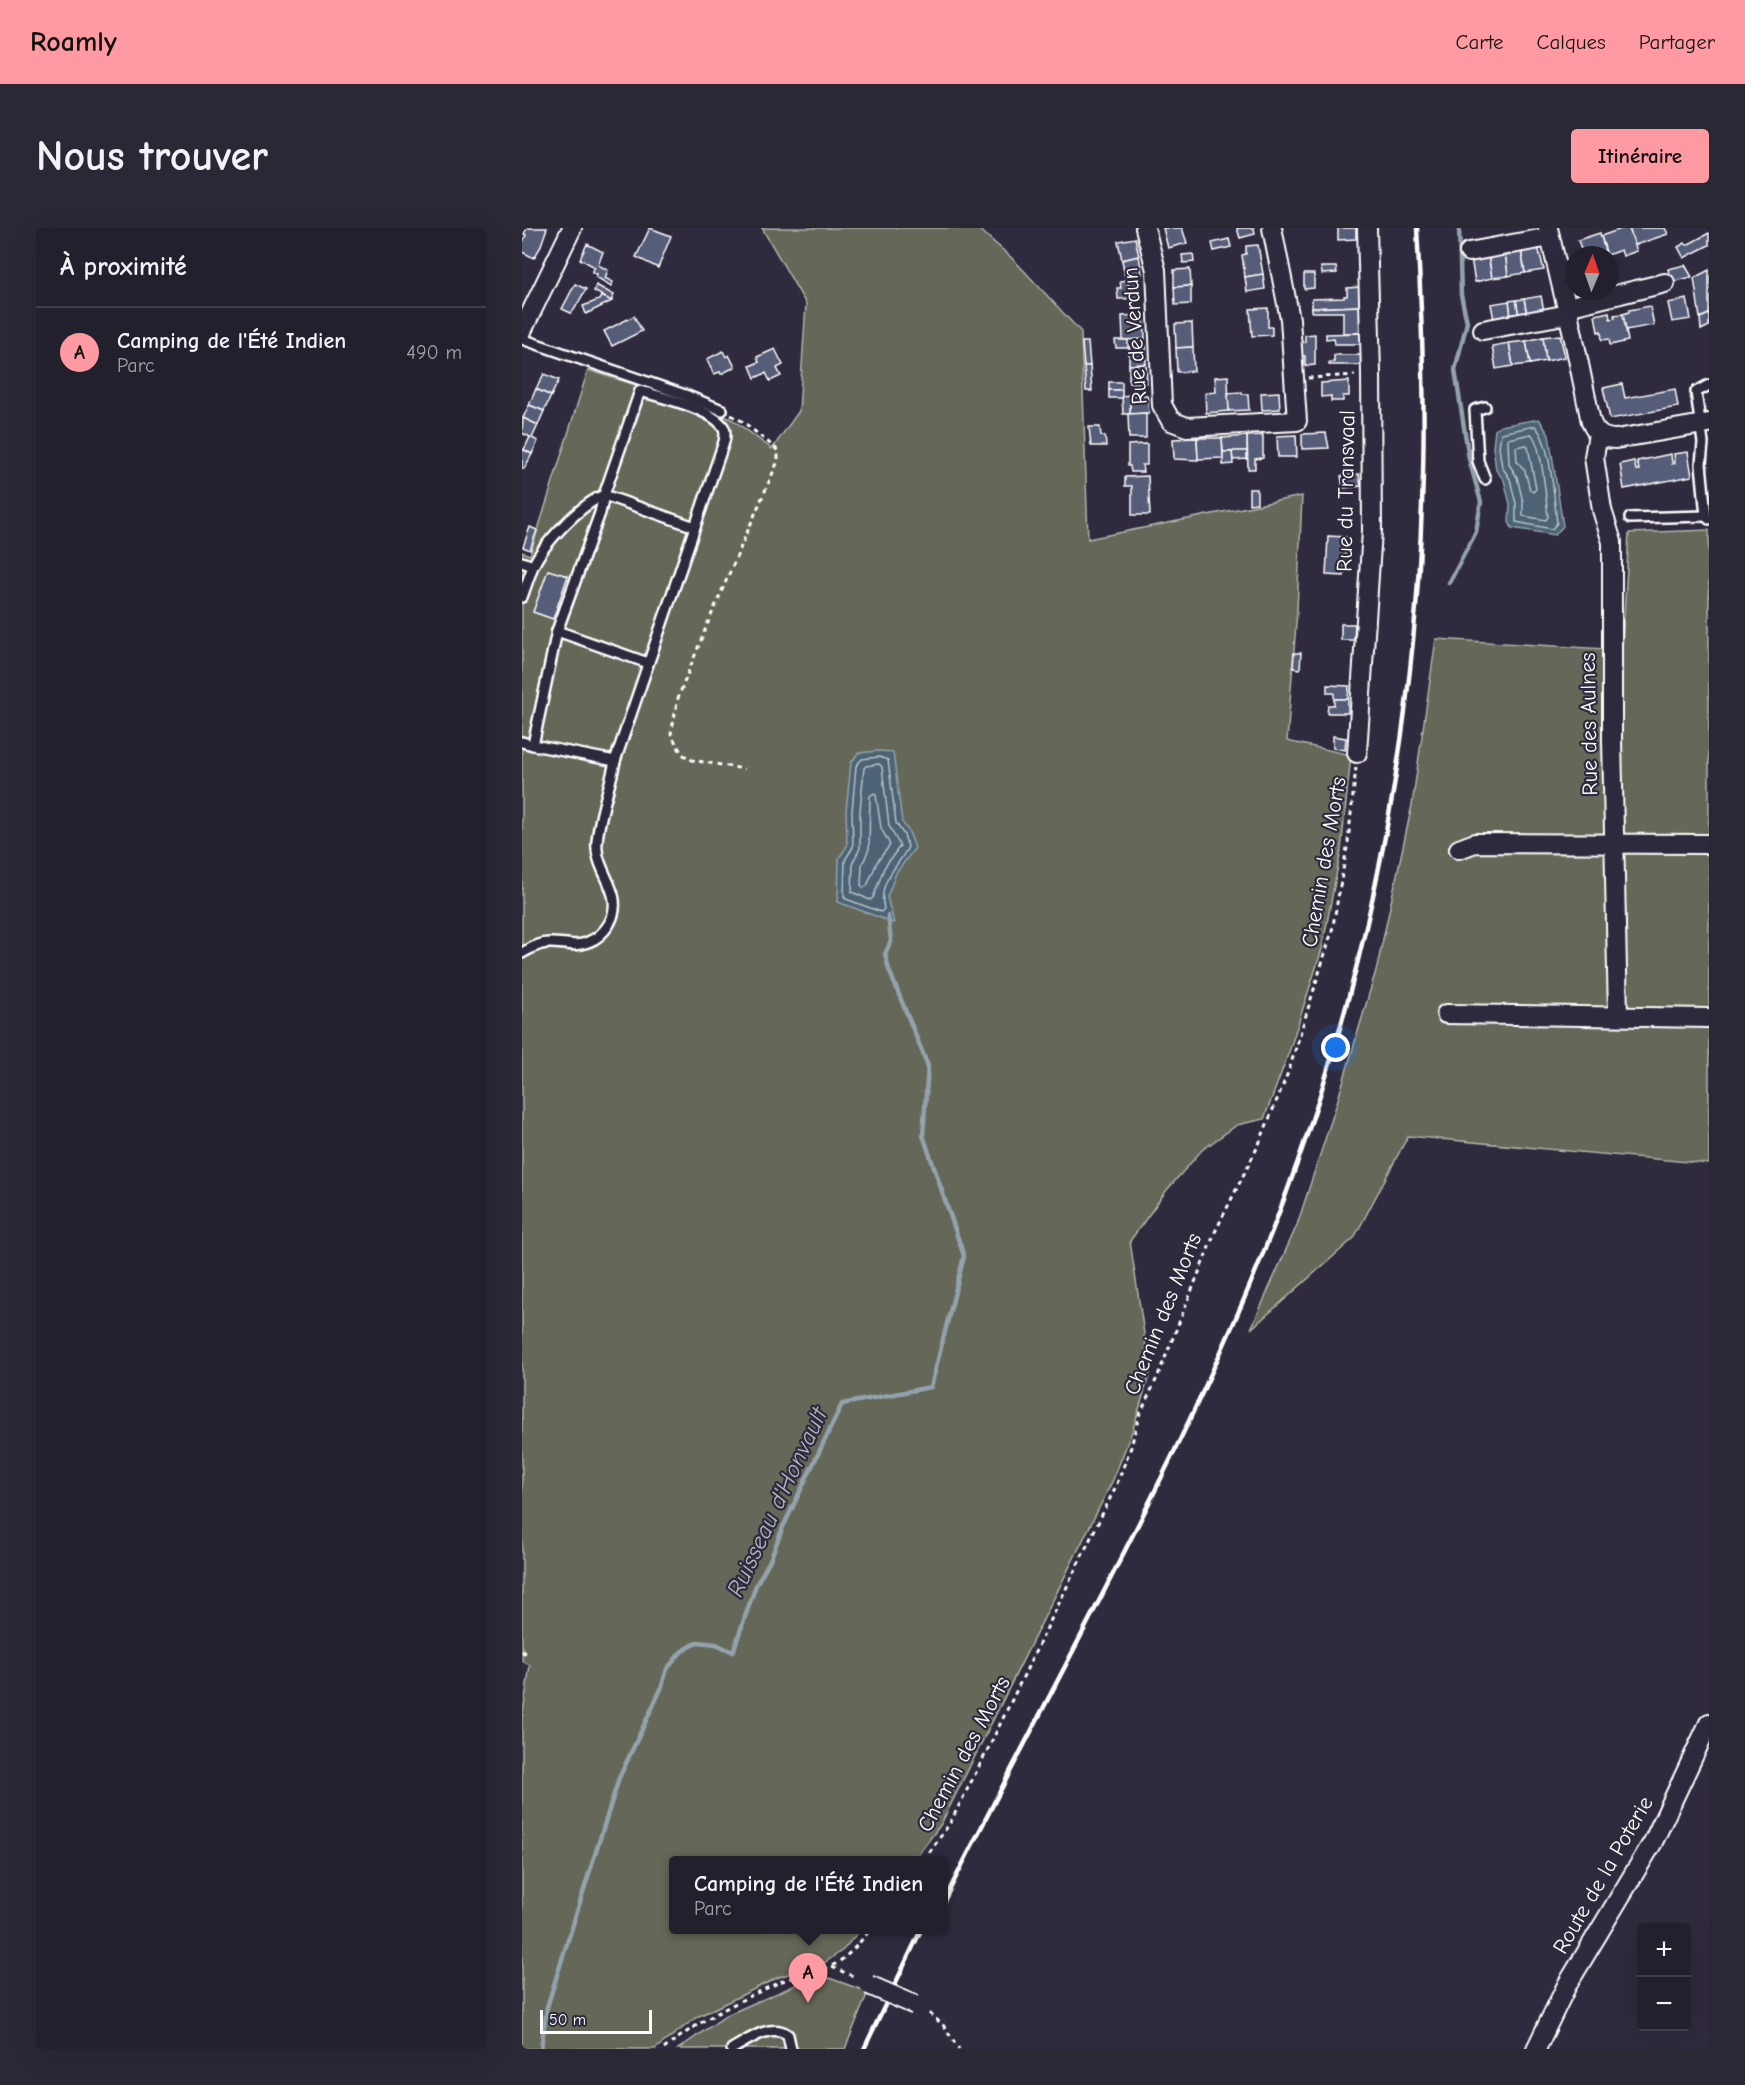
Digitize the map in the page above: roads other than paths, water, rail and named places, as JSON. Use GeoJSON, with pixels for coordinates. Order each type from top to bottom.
{"type":"FeatureCollection","features":[{"type":"Feature","properties":{"kind":"street"},"geometry":{"type":"LineString","coordinates":[[522,331],[572,228]]}},
{"type":"Feature","properties":{"kind":"street","name":"Rue de Verdun"},"geometry":{"type":"LineString","coordinates":[[1145,228],[1156,270],[1161,398],[1167,416],[1175,424],[1187,427],[1297,422],[1288,307],[1272,228]]}},
{"type":"Feature","properties":{"kind":"street","name":"Rue du Transvaal"},"geometry":{"type":"LineString","coordinates":[[1357,753],[1372,546],[1367,228]]}},
{"type":"Feature","properties":{"kind":"street"},"geometry":{"type":"LineString","coordinates":[[1469,252],[1549,232],[1591,422],[1598,434],[1609,439],[1616,439],[1705,424]]}},
{"type":"Feature","properties":{"kind":"street"},"geometry":{"type":"LineString","coordinates":[[1483,330],[1568,311],[1665,283]]}},
{"type":"Feature","properties":{"kind":"street","name":"Rue des Aulnes"},"geometry":{"type":"LineString","coordinates":[[1598,434],[1594,457],[1602,510],[1612,542],[1612,739],[1618,1016]]}},
{"type":"Feature","properties":{"kind":"street"},"geometry":{"type":"LineString","coordinates":[[1459,849],[1475,843],[1709,844]]}},
{"type":"Feature","properties":{"kind":"street"},"geometry":{"type":"LineString","coordinates":[[1446,1014],[1709,1018]]}},
{"type":"Feature","properties":{"kind":"street","name":"Route de la Poterie"},"geometry":{"type":"LineString","coordinates":[[1536,2049],[1567,1985],[1653,1842],[1709,1723]]}},
{"type":"Feature","properties":{"kind":"street"},"geometry":{"type":"LineString","coordinates":[[870,1984],[915,2005]]}},
{"type":"Feature","properties":{"kind":"lane"},"geometry":{"type":"LineString","coordinates":[[522,339],[722,410]]}},
{"type":"Feature","properties":{"kind":"lane"},"geometry":{"type":"LineString","coordinates":[[1630,518],[1708,518],[1701,464],[1705,424],[1695,392],[1709,385]]}},
{"type":"Feature","properties":{"kind":"lane"},"geometry":{"type":"LineString","coordinates":[[522,953],[542,944],[574,946],[589,942],[601,934],[611,921],[615,909],[614,894],[597,857],[597,843],[615,761],[726,435],[718,422],[681,403],[640,391],[604,495],[600,513],[556,631],[533,745]]}},
{"type":"Feature","properties":{"kind":"lane"},"geometry":{"type":"LineString","coordinates":[[1485,407],[1475,410],[1478,461],[1485,479]]}},
{"type":"Feature","properties":{"kind":"lane"},"geometry":{"type":"LineString","coordinates":[[522,597],[537,558],[572,518],[589,503],[604,495],[695,527]]}},
{"type":"Feature","properties":{"kind":"lane"},"geometry":{"type":"LineString","coordinates":[[522,562],[533,567]]}},
{"type":"Feature","properties":{"kind":"lane"},"geometry":{"type":"LineString","coordinates":[[556,631],[648,663]]}},
{"type":"Feature","properties":{"kind":"lane"},"geometry":{"type":"LineString","coordinates":[[522,742],[615,761]]}},
{"type":"Feature","properties":{"kind":"lane"},"geometry":{"type":"LineString","coordinates":[[732,2049],[759,2035],[779,2030],[788,2035],[791,2049]]}},
{"type":"Feature","properties":{"kind":"water"},"geometry":{"type":"Polygon","coordinates":[[[1539,419],[1549,435],[1563,526],[1555,535],[1512,528],[1509,522],[1510,504],[1504,480],[1496,470],[1493,447],[1495,430],[1501,426],[1539,419]]]}},
{"type":"Feature","properties":{"kind":"water"},"geometry":{"type":"Polygon","coordinates":[[[893,752],[902,822],[915,848],[896,873],[887,897],[894,923],[838,902],[839,858],[847,846],[846,811],[851,763],[858,753],[893,752]]]}},
{"type":"Feature","properties":{"kind":"waterway"},"geometry":{"type":"LineString","coordinates":[[1449,583],[1476,532],[1481,502],[1469,459],[1455,370],[1467,322],[1461,295],[1459,228]]}},
{"type":"Feature","properties":{"kind":"waterway","name":"Ruisseau d'Honvault"},"geometry":{"type":"LineString","coordinates":[[541,2049],[547,2007],[619,1778],[661,1689],[667,1669],[681,1652],[698,1642],[716,1644],[733,1652],[756,1585],[770,1560],[783,1527],[842,1404],[931,1387],[964,1256],[923,1135],[928,1066],[889,970],[885,954],[891,941],[888,916]]}},
{"type":"Feature","properties":{"kind":"railway"},"geometry":{"type":"LineString","coordinates":[[948,1893],[1144,1513],[1220,1354],[1291,1181],[1350,992],[1373,896],[1392,799],[1406,701],[1416,603],[1424,435],[1417,228]]}},
{"type":"Feature","properties":{"kind":"railway"},"geometry":{"type":"LineString","coordinates":[[864,2049],[919,1934]]}},
{"type":"Feature","properties":{"kind":"place","name":"Camping de l'Été Indien"},"geometry":{"type":"Point","coordinates":[808,2003]}}]}
